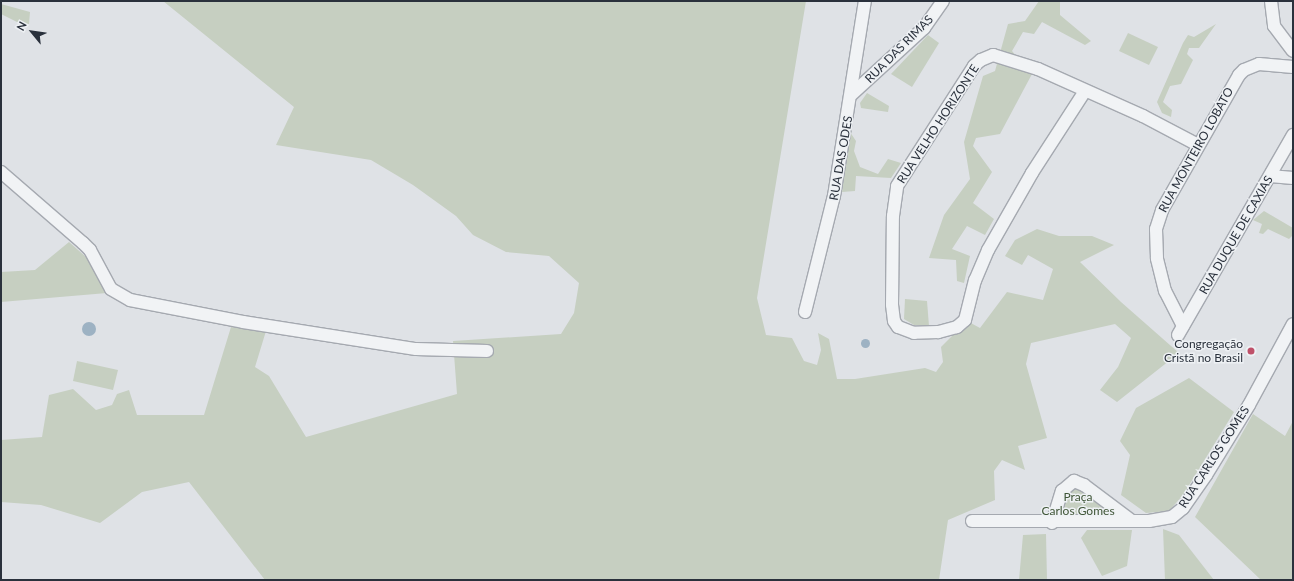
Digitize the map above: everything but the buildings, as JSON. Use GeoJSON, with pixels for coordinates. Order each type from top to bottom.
{"type":"FeatureCollection","features":[{"type":"Feature","properties":{"kind":"street","name":"RUA DAS ODES"},"geometry":{"type":"LineString","coordinates":[[805,312],[833,204],[852,94],[865,1]]}},
{"type":"Feature","properties":{"kind":"street","name":"RUA DAS RIMAS"},"geometry":{"type":"LineString","coordinates":[[852,94],[924,28],[943,1]]}},
{"type":"Feature","properties":{"kind":"street"},"geometry":{"type":"LineString","coordinates":[[1271,1],[1274,26],[1293,51]]}},
{"type":"Feature","properties":{"kind":"street","name":"RUA VELHO HORIZONTE"},"geometry":{"type":"LineString","coordinates":[[1085,91],[1028,180],[988,250],[975,280],[965,320],[957,327],[938,332],[914,333],[898,327],[894,321],[892,306],[893,216],[897,186],[974,66],[988,56],[1006,58],[1038,69],[1143,116],[1198,145]]}},
{"type":"Feature","properties":{"kind":"street","name":"RUA MONTEIRO LOBATO"},"geometry":{"type":"LineString","coordinates":[[1181,331],[1164,291],[1157,258],[1156,229],[1172,189],[1244,70],[1266,64],[1293,67]]}},
{"type":"Feature","properties":{"kind":"street","name":"RUA DUQUE DE CAXIAS"},"geometry":{"type":"LineString","coordinates":[[1181,331],[1293,135]]}},
{"type":"Feature","properties":{"kind":"street"},"geometry":{"type":"LineString","coordinates":[[1,172],[90,250],[111,289],[118,294],[143,305],[416,349],[487,351]]}},
{"type":"Feature","properties":{"kind":"street"},"geometry":{"type":"LineString","coordinates":[[1270,176],[1293,178]]}},
{"type":"Feature","properties":{"kind":"street","name":"RUA CARLOS GOMES"},"geometry":{"type":"LineString","coordinates":[[972,522],[1052,523],[1165,520],[1183,508],[1249,405],[1293,324]]}},
{"type":"Feature","properties":{"kind":"street"},"geometry":{"type":"LineString","coordinates":[[1052,523],[1062,491],[1074,481],[1084,485],[1132,521]]}},
{"type":"Feature","properties":{"kind":"green space"},"geometry":{"type":"Polygon","coordinates":[[[163,1],[806,1],[757,298],[766,335],[792,338],[804,361],[817,365],[821,350],[818,333],[829,339],[837,379],[855,379],[925,368],[936,372],[943,362],[941,347],[967,321],[980,328],[1007,292],[1043,300],[1053,269],[1028,255],[1022,265],[1005,256],[1015,240],[1037,229],[1059,236],[1092,236],[1114,245],[1080,262],[1121,302],[1179,353],[1117,402],[1100,390],[1118,367],[1131,338],[1115,324],[1031,343],[1026,364],[1047,438],[1018,446],[1025,470],[1002,460],[994,471],[995,500],[948,520],[939,580],[265,580],[189,482],[142,492],[100,523],[41,505],[1,502],[1,440],[42,437],[49,395],[73,389],[96,410],[112,405],[117,394],[129,390],[137,415],[204,415],[231,327],[266,331],[255,367],[269,376],[306,437],[457,394],[453,341],[561,334],[574,313],[579,283],[549,256],[506,252],[473,235],[456,216],[413,185],[371,160],[276,145],[294,107],[163,1]]]}},
{"type":"Feature","properties":{"kind":"green space"},"geometry":{"type":"Polygon","coordinates":[[[1039,1],[1060,1],[1060,15],[1091,41],[1085,45],[1042,22],[1034,34],[1023,32],[1012,51],[1032,74],[1000,134],[976,138],[973,146],[992,172],[973,203],[994,219],[985,235],[967,226],[952,249],[970,256],[964,283],[957,281],[956,260],[929,258],[944,215],[970,179],[964,142],[983,76],[995,71],[1008,24],[1025,21],[1039,1]]]}},
{"type":"Feature","properties":{"kind":"green space"},"geometry":{"type":"Polygon","coordinates":[[[1,4],[30,12],[29,24],[23,25],[1,14],[1,4]]]}},
{"type":"Feature","properties":{"kind":"green space"},"geometry":{"type":"Polygon","coordinates":[[[1216,24],[1199,48],[1189,48],[1187,54],[1193,60],[1181,84],[1170,86],[1163,102],[1172,110],[1171,117],[1162,113],[1157,102],[1183,43],[1188,35],[1194,37],[1216,24]]]}},
{"type":"Feature","properties":{"kind":"green space"},"geometry":{"type":"Polygon","coordinates":[[[1128,33],[1158,47],[1149,65],[1119,51],[1128,33]]]}},
{"type":"Feature","properties":{"kind":"green space"},"geometry":{"type":"Polygon","coordinates":[[[928,35],[939,43],[912,87],[891,74],[928,35]]]}},
{"type":"Feature","properties":{"kind":"green space"},"geometry":{"type":"Polygon","coordinates":[[[867,93],[889,106],[888,112],[861,108],[860,103],[867,93]]]}},
{"type":"Feature","properties":{"kind":"green space"},"geometry":{"type":"Polygon","coordinates":[[[850,132],[856,141],[854,151],[860,167],[878,174],[888,159],[901,163],[891,178],[856,176],[855,191],[842,192],[850,132]]]}},
{"type":"Feature","properties":{"kind":"green space"},"geometry":{"type":"Polygon","coordinates":[[[1264,211],[1293,228],[1293,235],[1289,239],[1268,229],[1263,234],[1259,233],[1262,224],[1253,220],[1264,211]]]}},
{"type":"Feature","properties":{"kind":"green space"},"geometry":{"type":"Polygon","coordinates":[[[69,242],[86,257],[107,293],[1,302],[1,272],[35,270],[69,242]]]}},
{"type":"Feature","properties":{"kind":"green space"},"geometry":{"type":"Polygon","coordinates":[[[905,299],[927,301],[929,326],[914,325],[904,319],[905,299]]]}},
{"type":"Feature","properties":{"kind":"green space"},"geometry":{"type":"Polygon","coordinates":[[[77,361],[118,370],[113,390],[73,381],[77,361]]]}},
{"type":"Feature","properties":{"kind":"green space"},"geometry":{"type":"Polygon","coordinates":[[[1189,378],[1234,412],[1183,495],[1169,511],[1146,513],[1121,495],[1130,455],[1120,441],[1136,408],[1189,378]]]}},
{"type":"Feature","properties":{"kind":"green space"},"geometry":{"type":"Polygon","coordinates":[[[1253,414],[1285,436],[1293,421],[1293,580],[1261,580],[1195,517],[1253,414]]]}},
{"type":"Feature","properties":{"kind":"green space","name":"Praça Carlos Gomes"},"geometry":{"type":"Polygon","coordinates":[[[1074,481],[1132,521],[1052,523],[1074,481]]]}},
{"type":"Feature","properties":{"kind":"green space"},"geometry":{"type":"Polygon","coordinates":[[[1163,529],[1179,535],[1214,580],[1165,580],[1163,529]]]}},
{"type":"Feature","properties":{"kind":"green space"},"geometry":{"type":"Polygon","coordinates":[[[1087,530],[1132,530],[1127,566],[1102,576],[1081,538],[1087,530]]]}},
{"type":"Feature","properties":{"kind":"green space"},"geometry":{"type":"Polygon","coordinates":[[[1046,534],[1047,580],[1019,580],[1023,535],[1046,534]]]}},
{"type":"Feature","properties":{"kind":"water"},"geometry":{"type":"Polygon","coordinates":[[[89,322],[94,324],[96,329],[94,334],[89,336],[84,334],[82,329],[84,324],[89,322]]]}},
{"type":"Feature","properties":{"kind":"water"},"geometry":{"type":"Polygon","coordinates":[[[863,339],[867,339],[869,343],[867,347],[863,347],[861,345],[861,341],[863,339]]]}},
{"type":"Feature","properties":{"kind":"place","name":"Congregação Cristã no Brasil"},"geometry":{"type":"Point","coordinates":[1251,351]}}]}
